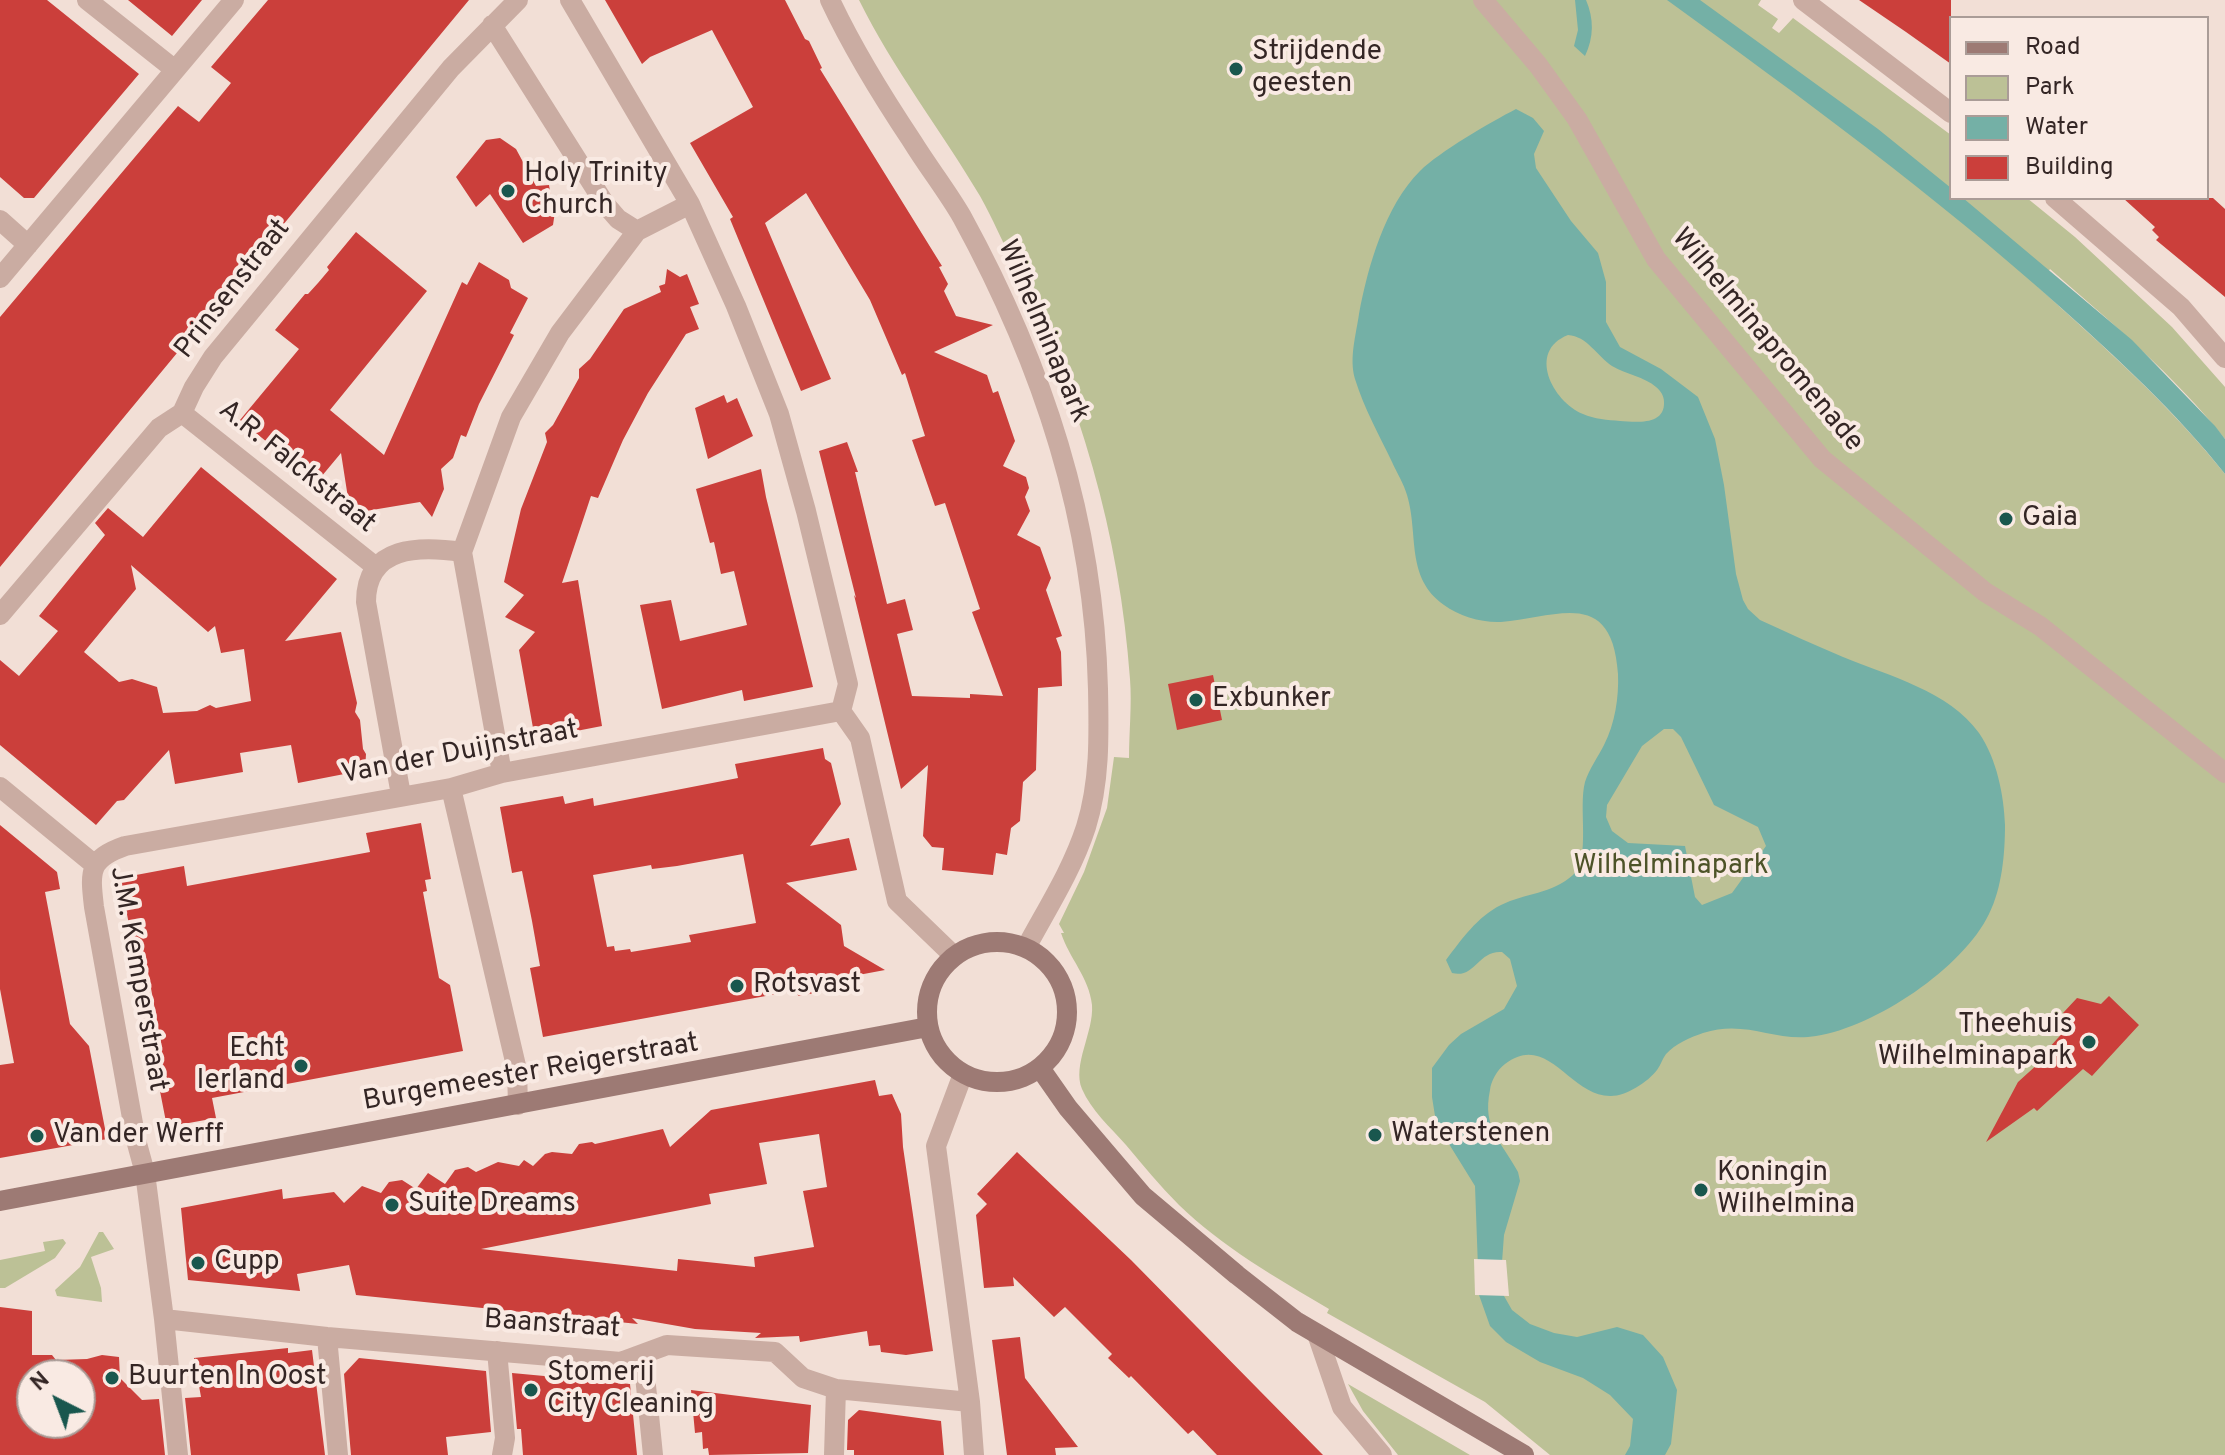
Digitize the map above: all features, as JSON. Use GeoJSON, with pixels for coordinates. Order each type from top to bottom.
{"type":"FeatureCollection","features":[{"type":"Feature","properties":{"kind":"street"},"geometry":{"type":"LineString","coordinates":[[87,0],[174,69]]}},
{"type":"Feature","properties":{"kind":"street"},"geometry":{"type":"LineString","coordinates":[[0,278],[234,0]]}},
{"type":"Feature","properties":{"kind":"street","name":"Prinsenstraat"},"geometry":{"type":"LineString","coordinates":[[0,615],[159,428],[182,413],[213,357],[451,68],[518,0]]}},
{"type":"Feature","properties":{"kind":"street"},"geometry":{"type":"LineString","coordinates":[[570,0],[690,204],[736,306],[779,414],[806,511],[848,684],[841,711],[860,738],[897,901],[954,956]]}},
{"type":"Feature","properties":{"kind":"street","name":"Wilhelminapark"},"geometry":{"type":"LineString","coordinates":[[830,0],[904,129],[961,216],[1005,305],[1044,395],[1068,474],[1086,550],[1097,641],[1097,778],[1086,825],[1070,870],[1027,946]]}},
{"type":"Feature","properties":{"kind":"street","name":"Wilhelminapromenade"},"geometry":{"type":"LineString","coordinates":[[1483,0],[1538,65],[1577,119],[1656,259],[1822,459],[1985,592],[2040,626],[2189,741],[2225,773]]}},
{"type":"Feature","properties":{"kind":"street"},"geometry":{"type":"LineString","coordinates":[[1803,0],[1949,111]]}},
{"type":"Feature","properties":{"kind":"street"},"geometry":{"type":"LineString","coordinates":[[492,25],[605,204],[618,219],[637,231]]}},
{"type":"Feature","properties":{"kind":"street"},"geometry":{"type":"LineString","coordinates":[[2057,200],[2181,307],[2225,358]]}},
{"type":"Feature","properties":{"kind":"street"},"geometry":{"type":"LineString","coordinates":[[502,773],[462,552],[511,417],[560,333],[637,231],[690,204]]}},
{"type":"Feature","properties":{"kind":"street"},"geometry":{"type":"LineString","coordinates":[[0,220],[28,245]]}},
{"type":"Feature","properties":{"kind":"street","name":"A.R. Falckstraat"},"geometry":{"type":"LineString","coordinates":[[182,413],[376,567]]}},
{"type":"Feature","properties":{"kind":"street"},"geometry":{"type":"LineString","coordinates":[[401,795],[366,602],[366,585],[376,567],[393,554],[429,547],[462,552]]}},
{"type":"Feature","properties":{"kind":"street","name":"Van der Duijnstraat"},"geometry":{"type":"LineString","coordinates":[[95,865],[107,852],[125,846],[451,788],[502,773],[841,711]]}},
{"type":"Feature","properties":{"kind":"street","name":"J.M. Kemperstraat"},"geometry":{"type":"LineString","coordinates":[[0,787],[95,865],[90,875],[94,907],[136,1140],[145,1173]]}},
{"type":"Feature","properties":{"kind":"street"},"geometry":{"type":"LineString","coordinates":[[451,788],[517,1070],[518,1105]]}},
{"type":"Feature","properties":{"kind":"street"},"geometry":{"type":"LineString","coordinates":[[993,941],[1027,946],[1051,967],[1062,986],[1067,1008],[1065,1031],[1055,1051],[1040,1068],[1022,1078],[1002,1082],[983,1081],[963,1074],[947,1062],[935,1046],[928,1027],[926,1007],[930,987],[940,970],[954,956],[973,945],[993,941]]}},
{"type":"Feature","properties":{"kind":"street","name":"Burgemeester Reigerstraat"},"geometry":{"type":"LineString","coordinates":[[0,1201],[928,1027]]}},
{"type":"Feature","properties":{"kind":"street"},"geometry":{"type":"LineString","coordinates":[[1040,1068],[1068,1108],[1143,1196],[1237,1275],[1317,1334],[1524,1455]]}},
{"type":"Feature","properties":{"kind":"street"},"geometry":{"type":"LineString","coordinates":[[963,1074],[936,1146],[970,1402],[974,1455]]}},
{"type":"Feature","properties":{"kind":"street"},"geometry":{"type":"LineString","coordinates":[[145,1173],[178,1455]]}},
{"type":"Feature","properties":{"kind":"street","name":"Baanstraat"},"geometry":{"type":"LineString","coordinates":[[164,1319],[327,1337],[621,1362],[667,1345],[775,1352],[803,1378],[836,1389],[970,1402]]}},
{"type":"Feature","properties":{"kind":"street"},"geometry":{"type":"LineString","coordinates":[[1317,1334],[1342,1407],[1382,1455]]}},
{"type":"Feature","properties":{"kind":"street"},"geometry":{"type":"LineString","coordinates":[[327,1337],[338,1455]]}},
{"type":"Feature","properties":{"kind":"street"},"geometry":{"type":"LineString","coordinates":[[497,1351],[505,1438],[502,1455]]}},
{"type":"Feature","properties":{"kind":"street"},"geometry":{"type":"LineString","coordinates":[[643,1356],[653,1455]]}},
{"type":"Feature","properties":{"kind":"street"},"geometry":{"type":"LineString","coordinates":[[834,1455],[836,1389]]}},
{"type":"Feature","properties":{"kind":"green space","name":"Wilhelminapark"},"geometry":{"type":"Polygon","coordinates":[[[859,0],[1761,0],[1758,5],[1778,19],[1772,28],[1779,33],[1793,18],[1949,134],[1949,200],[2029,200],[2075,237],[2172,327],[2225,387],[2225,439],[2163,371],[2050,269],[2038,287],[2159,400],[2225,474],[2225,1455],[1550,1455],[1485,1402],[1327,1313],[1329,1309],[1213,1234],[1172,1198],[1101,1118],[1082,1089],[1081,1059],[1092,1005],[1087,985],[1059,924],[1084,872],[1107,808],[1114,757],[1129,758],[1131,689],[1125,625],[1117,572],[1093,467],[1059,366],[989,213],[872,26],[859,0]]]}},
{"type":"Feature","properties":{"kind":"green space"},"geometry":{"type":"Polygon","coordinates":[[[99,1232],[103,1232],[114,1249],[91,1257],[102,1302],[57,1296],[55,1290],[80,1267],[99,1232]]]}},
{"type":"Feature","properties":{"kind":"green space"},"geometry":{"type":"Polygon","coordinates":[[[63,1239],[66,1243],[55,1258],[0,1288],[0,1260],[45,1251],[43,1242],[63,1239]]]}},
{"type":"Feature","properties":{"kind":"green space"},"geometry":{"type":"Polygon","coordinates":[[[1348,1384],[1470,1455],[1398,1455],[1363,1411],[1348,1384]]]}},
{"type":"Feature","properties":{"kind":"water"},"geometry":{"type":"Polygon","coordinates":[[[1575,0],[1586,0],[1590,14],[1592,28],[1585,56],[1574,46],[1578,30],[1575,0]]]}},
{"type":"Feature","properties":{"kind":"water"},"geometry":{"type":"Polygon","coordinates":[[[1667,0],[1700,0],[1878,129],[1949,186],[1949,200],[1965,200],[2132,340],[2225,439],[2225,474],[2145,386],[2012,265],[1867,148],[1667,0]]]}},
{"type":"Feature","properties":{"kind":"water"},"geometry":{"type":"Polygon","coordinates":[[[1516,109],[1533,118],[1544,131],[1534,154],[1536,168],[1571,221],[1598,253],[1606,282],[1606,322],[1620,347],[1661,369],[1698,397],[1715,439],[1736,574],[1748,609],[1760,620],[1917,686],[1952,706],[1966,718],[1985,743],[1995,766],[2003,802],[2003,859],[2000,882],[1989,914],[1959,955],[1915,992],[1890,1008],[1864,1021],[1816,1036],[1787,1037],[1733,1029],[1703,1033],[1674,1047],[1648,1079],[1636,1088],[1617,1095],[1596,1094],[1547,1060],[1534,1055],[1520,1056],[1505,1064],[1495,1076],[1488,1103],[1491,1125],[1520,1181],[1504,1235],[1504,1296],[1512,1310],[1530,1324],[1554,1333],[1577,1337],[1617,1327],[1643,1335],[1663,1357],[1677,1390],[1671,1444],[1665,1455],[1625,1455],[1630,1446],[1633,1419],[1610,1395],[1583,1378],[1540,1362],[1506,1342],[1490,1326],[1479,1295],[1475,1186],[1441,1131],[1432,1097],[1432,1068],[1449,1045],[1461,1034],[1504,1009],[1517,986],[1510,959],[1502,952],[1487,955],[1460,974],[1452,973],[1446,960],[1470,929],[1492,910],[1547,890],[1573,875],[1583,845],[1585,782],[1611,728],[1618,692],[1614,646],[1605,628],[1593,618],[1561,613],[1501,622],[1486,621],[1457,612],[1432,594],[1418,568],[1406,491],[1367,411],[1353,371],[1355,338],[1367,276],[1397,201],[1429,163],[1516,109]],[[1568,335],[1556,342],[1549,352],[1547,364],[1554,388],[1572,408],[1592,417],[1615,421],[1641,422],[1660,415],[1664,400],[1658,389],[1612,366],[1581,339],[1568,335]],[[1664,729],[1642,746],[1607,805],[1606,817],[1612,831],[1628,843],[1685,846],[1695,897],[1702,905],[1732,893],[1766,846],[1758,827],[1714,805],[1681,737],[1673,729],[1664,729]]]}},
{"type":"Feature","properties":{"kind":"pier"},"geometry":{"type":"Polygon","coordinates":[[[1474,1259],[1506,1260],[1509,1296],[1475,1295],[1474,1259]]]}},
{"type":"Feature","properties":{"kind":"building"},"geometry":{"type":"Polygon","coordinates":[[[0,0],[47,0],[139,74],[34,198],[24,198],[0,177],[0,0]]]}},
{"type":"Feature","properties":{"kind":"building"},"geometry":{"type":"Polygon","coordinates":[[[128,0],[202,0],[172,36],[128,0]]]}},
{"type":"Feature","properties":{"kind":"building"},"geometry":{"type":"Polygon","coordinates":[[[268,0],[469,0],[0,567],[0,317],[178,106],[199,122],[231,83],[211,67],[268,0]]]}},
{"type":"Feature","properties":{"kind":"building"},"geometry":{"type":"Polygon","coordinates":[[[605,0],[785,0],[805,39],[809,41],[820,69],[942,266],[939,267],[948,284],[944,291],[956,316],[993,325],[934,352],[987,375],[993,393],[998,391],[1015,441],[1003,466],[1026,477],[1029,488],[1025,497],[1030,511],[1017,535],[1040,547],[1051,578],[1046,590],[1062,636],[1056,638],[1061,652],[1062,686],[1038,688],[1036,770],[1023,782],[1020,821],[1011,828],[1007,855],[996,853],[993,875],[942,870],[944,848],[932,847],[923,836],[928,765],[901,789],[819,451],[847,442],[858,472],[855,472],[887,604],[905,599],[913,630],[897,634],[912,696],[1003,696],[972,612],[980,609],[945,503],[935,506],[912,440],[925,436],[905,373],[902,375],[870,300],[806,193],[765,223],[831,379],[801,391],[730,219],[733,217],[690,143],[753,107],[712,30],[650,57],[642,64],[605,0]]]}},
{"type":"Feature","properties":{"kind":"building"},"geometry":{"type":"Polygon","coordinates":[[[1859,0],[1951,0],[1949,63],[1859,0]]]}},
{"type":"Feature","properties":{"kind":"building","name":"Holy Trinity Church"},"geometry":{"type":"Polygon","coordinates":[[[500,138],[516,149],[536,186],[549,185],[551,197],[557,198],[553,225],[523,243],[490,194],[476,207],[456,177],[486,140],[500,138]]]}},
{"type":"Feature","properties":{"kind":"building"},"geometry":{"type":"Polygon","coordinates":[[[2213,198],[2225,209],[2225,297],[2156,240],[2159,237],[2152,230],[2155,227],[2125,200],[2213,198]]]}},
{"type":"Feature","properties":{"kind":"building"},"geometry":{"type":"Polygon","coordinates":[[[356,232],[427,291],[330,410],[384,455],[462,282],[467,285],[479,262],[509,280],[511,288],[528,298],[466,437],[461,435],[453,458],[441,469],[444,489],[432,517],[420,502],[354,513],[351,497],[348,498],[341,453],[321,477],[315,473],[311,478],[240,420],[299,349],[275,330],[329,270],[327,267],[356,232]]]}},
{"type":"Feature","properties":{"kind":"building"},"geometry":{"type":"Polygon","coordinates":[[[667,269],[680,277],[687,274],[699,304],[690,307],[699,329],[686,334],[648,393],[598,498],[591,496],[562,583],[578,580],[602,726],[535,739],[519,650],[535,632],[505,617],[524,595],[504,582],[521,509],[547,442],[545,433],[553,425],[579,378],[579,369],[590,359],[624,309],[661,292],[659,286],[665,284],[667,269]]]}},
{"type":"Feature","properties":{"kind":"building"},"geometry":{"type":"Polygon","coordinates":[[[724,395],[727,403],[737,398],[753,436],[708,459],[695,408],[724,395]]]}},
{"type":"Feature","properties":{"kind":"building"},"geometry":{"type":"Polygon","coordinates":[[[201,467],[337,579],[285,641],[341,632],[366,754],[365,770],[298,783],[291,745],[240,753],[243,772],[175,784],[169,750],[124,800],[117,801],[96,825],[0,745],[0,660],[19,676],[58,631],[39,616],[105,535],[95,523],[108,508],[143,537],[201,467]],[[131,565],[136,589],[84,652],[119,682],[132,679],[157,687],[163,713],[197,711],[210,705],[216,708],[251,701],[244,649],[221,653],[215,626],[208,632],[131,565]]]}},
{"type":"Feature","properties":{"kind":"building"},"geometry":{"type":"Polygon","coordinates":[[[761,469],[813,687],[744,701],[742,690],[662,709],[640,605],[671,600],[680,641],[747,625],[734,571],[721,574],[696,489],[761,469]]]}},
{"type":"Feature","properties":{"kind":"building"},"geometry":{"type":"Polygon","coordinates":[[[1213,675],[1222,720],[1177,730],[1168,684],[1213,675]]]}},
{"type":"Feature","properties":{"kind":"building"},"geometry":{"type":"Polygon","coordinates":[[[823,748],[825,759],[831,763],[841,804],[810,846],[849,838],[857,870],[786,883],[841,925],[844,946],[885,970],[853,976],[846,987],[799,996],[793,991],[543,1037],[530,968],[540,966],[532,921],[522,871],[512,873],[500,807],[563,796],[565,804],[593,798],[594,806],[738,778],[735,764],[823,748]],[[743,854],[677,866],[652,869],[651,865],[593,875],[607,947],[614,946],[615,951],[630,949],[631,952],[691,942],[689,935],[756,923],[743,854]]]}},
{"type":"Feature","properties":{"kind":"building"},"geometry":{"type":"Polygon","coordinates":[[[421,823],[431,879],[425,880],[427,891],[423,892],[439,978],[450,985],[463,1051],[212,1098],[216,1118],[167,1127],[151,1045],[162,1048],[148,972],[145,973],[144,966],[137,966],[120,878],[184,866],[187,886],[370,852],[366,833],[421,823]]]}},
{"type":"Feature","properties":{"kind":"building"},"geometry":{"type":"Polygon","coordinates":[[[0,825],[57,872],[60,889],[45,892],[70,1024],[89,1046],[107,1139],[0,1158],[0,1065],[14,1063],[0,989],[0,825]]]}},
{"type":"Feature","properties":{"kind":"building","name":"Theehuis Wilhelminapark"},"geometry":{"type":"Polygon","coordinates":[[[2109,996],[2139,1025],[2092,1076],[2083,1069],[2037,1111],[2034,1108],[1986,1142],[2018,1082],[2039,1063],[2037,1061],[2068,1027],[2063,1013],[2077,998],[2101,1004],[2109,996]]]}},
{"type":"Feature","properties":{"kind":"building"},"geometry":{"type":"Polygon","coordinates":[[[875,1080],[879,1096],[892,1094],[901,1114],[903,1147],[933,1351],[906,1355],[881,1352],[880,1345],[869,1346],[867,1331],[800,1342],[799,1336],[755,1338],[761,1333],[695,1329],[632,1318],[638,1324],[356,1295],[349,1265],[297,1274],[300,1291],[188,1280],[181,1208],[282,1189],[283,1199],[334,1192],[344,1203],[362,1186],[381,1193],[389,1182],[402,1180],[416,1189],[428,1173],[445,1184],[455,1170],[468,1167],[476,1172],[498,1162],[519,1166],[524,1160],[533,1166],[545,1154],[572,1154],[579,1144],[595,1144],[663,1129],[670,1147],[711,1110],[875,1080]],[[819,1134],[759,1143],[767,1184],[709,1194],[711,1204],[481,1249],[677,1271],[678,1259],[755,1267],[754,1257],[814,1247],[803,1191],[827,1187],[819,1134]]]}},
{"type":"Feature","properties":{"kind":"building"},"geometry":{"type":"Polygon","coordinates":[[[1017,1152],[1131,1260],[1323,1455],[1217,1455],[1193,1430],[1188,1434],[1131,1376],[1129,1378],[1108,1358],[1112,1354],[1065,1307],[1054,1317],[1013,1277],[1014,1286],[984,1288],[976,1215],[987,1204],[977,1194],[1017,1152]]]}},
{"type":"Feature","properties":{"kind":"building"},"geometry":{"type":"Polygon","coordinates":[[[0,1307],[32,1311],[32,1355],[52,1355],[55,1359],[16,1359],[16,1439],[96,1439],[96,1359],[87,1359],[102,1355],[119,1357],[120,1378],[142,1400],[159,1399],[165,1455],[0,1455],[0,1307]]]}},
{"type":"Feature","properties":{"kind":"building"},"geometry":{"type":"Polygon","coordinates":[[[1020,1337],[1025,1378],[1078,1447],[1055,1448],[1056,1455],[1007,1455],[992,1340],[1020,1337]]]}},
{"type":"Feature","properties":{"kind":"building"},"geometry":{"type":"Polygon","coordinates":[[[288,1348],[288,1353],[312,1350],[325,1455],[191,1455],[185,1398],[201,1397],[194,1358],[288,1348]]]}},
{"type":"Feature","properties":{"kind":"building"},"geometry":{"type":"Polygon","coordinates":[[[359,1358],[486,1371],[491,1432],[446,1437],[448,1455],[351,1455],[344,1374],[359,1358]]]}},
{"type":"Feature","properties":{"kind":"building"},"geometry":{"type":"Polygon","coordinates":[[[512,1373],[630,1384],[637,1455],[523,1455],[521,1429],[517,1429],[512,1373]]]}},
{"type":"Feature","properties":{"kind":"building"},"geometry":{"type":"Polygon","coordinates":[[[691,1390],[811,1405],[808,1453],[709,1455],[708,1448],[703,1449],[702,1432],[695,1433],[691,1390]]]}},
{"type":"Feature","properties":{"kind":"building"},"geometry":{"type":"Polygon","coordinates":[[[859,1410],[941,1421],[944,1455],[854,1455],[854,1450],[847,1450],[848,1420],[859,1410]]]}},
{"type":"Feature","properties":{"kind":"place","name":"Strijdende geesten"},"geometry":{"type":"Point","coordinates":[1236,69]}},
{"type":"Feature","properties":{"kind":"place","name":"Holy Trinity Church"},"geometry":{"type":"Point","coordinates":[508,191]}},
{"type":"Feature","properties":{"kind":"place","name":"Gaia"},"geometry":{"type":"Point","coordinates":[2006,519]}},
{"type":"Feature","properties":{"kind":"place","name":"Exbunker"},"geometry":{"type":"Point","coordinates":[1196,700]}},
{"type":"Feature","properties":{"kind":"place","name":"Rotsvast"},"geometry":{"type":"Point","coordinates":[737,986]}},
{"type":"Feature","properties":{"kind":"place","name":"Theehuis Wilhelminapark"},"geometry":{"type":"Point","coordinates":[2089,1042]}},
{"type":"Feature","properties":{"kind":"place","name":"Echt Ierland"},"geometry":{"type":"Point","coordinates":[301,1066]}},
{"type":"Feature","properties":{"kind":"place","name":"Waterstenen"},"geometry":{"type":"Point","coordinates":[1375,1135]}},
{"type":"Feature","properties":{"kind":"place","name":"Van der Werff"},"geometry":{"type":"Point","coordinates":[37,1136]}},
{"type":"Feature","properties":{"kind":"place","name":"Koningin Wilhelmina"},"geometry":{"type":"Point","coordinates":[1701,1190]}},
{"type":"Feature","properties":{"kind":"place","name":"Suite Dreams"},"geometry":{"type":"Point","coordinates":[392,1205]}},
{"type":"Feature","properties":{"kind":"place","name":"Cupp"},"geometry":{"type":"Point","coordinates":[198,1263]}},
{"type":"Feature","properties":{"kind":"place","name":"Buurten In Oost"},"geometry":{"type":"Point","coordinates":[112,1378]}},
{"type":"Feature","properties":{"kind":"place","name":"Stomerij City Cleaning"},"geometry":{"type":"Point","coordinates":[531,1390]}}]}
